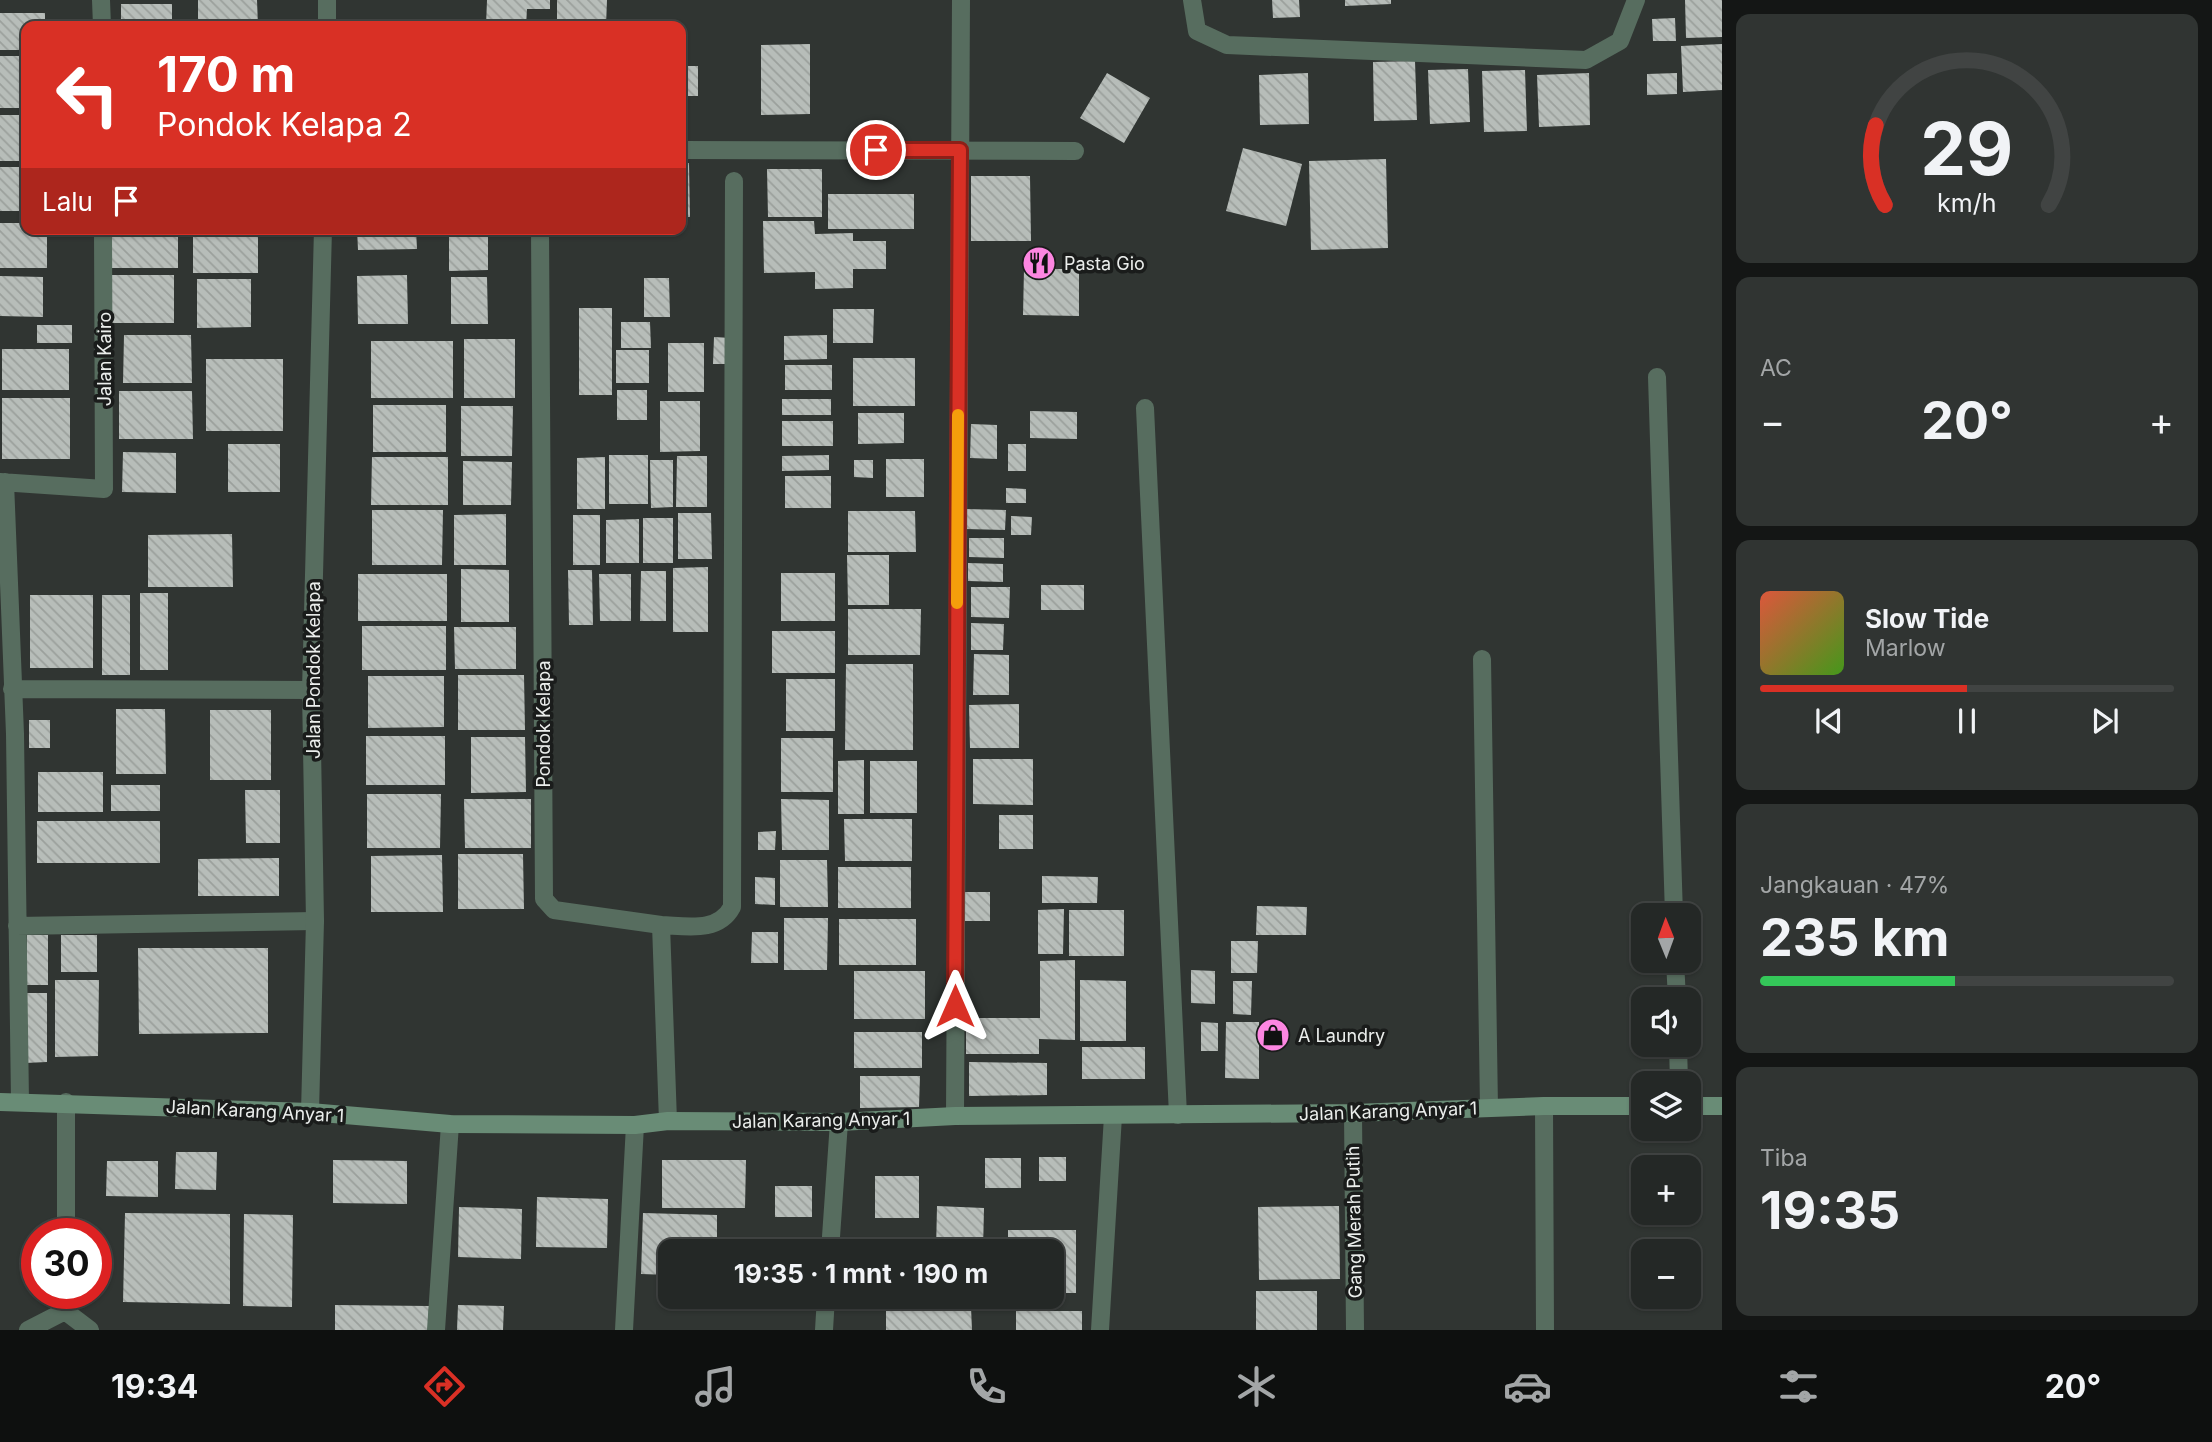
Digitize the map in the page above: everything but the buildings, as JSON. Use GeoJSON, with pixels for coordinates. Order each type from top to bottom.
{"type":"FeatureCollection","features":[{"type":"Feature","properties":{"kind":"main road","name":"Jalan Karang Anyar 1"},"geometry":{"type":"LineString","coordinates":[[0,1102],[66,1102],[310,1112],[450,1124],[635,1125],[668,1121],[839,1122],[955,1116],[1353,1113],[1544,1105],[1631,1106]]}},
{"type":"Feature","properties":{"kind":"main road"},"geometry":{"type":"LineString","coordinates":[[1701,1106],[1722,1106]]}},
{"type":"Feature","properties":{"kind":"street"},"geometry":{"type":"LineString","coordinates":[[102,0],[102,21]]}},
{"type":"Feature","properties":{"kind":"street"},"geometry":{"type":"LineString","coordinates":[[327,0],[327,21]]}},
{"type":"Feature","properties":{"kind":"street"},"geometry":{"type":"LineString","coordinates":[[955,1116],[961,0]]}},
{"type":"Feature","properties":{"kind":"street"},"geometry":{"type":"LineString","coordinates":[[1192,0],[1196,31],[1227,45],[1586,60],[1620,41],[1636,0]]}},
{"type":"Feature","properties":{"kind":"street"},"geometry":{"type":"LineString","coordinates":[[686,150],[1075,151]]}},
{"type":"Feature","properties":{"kind":"street","name":"Pondok Kelapa"},"geometry":{"type":"LineString","coordinates":[[540,235],[544,900],[554,910],[661,925],[709,926],[726,917],[732,907],[734,181]]}},
{"type":"Feature","properties":{"kind":"street","name":"Jalan Kairo"},"geometry":{"type":"LineString","coordinates":[[2,482],[104,489],[103,235]]}},
{"type":"Feature","properties":{"kind":"street","name":"Jalan Pondok Kelapa"},"geometry":{"type":"LineString","coordinates":[[310,1112],[315,921],[311,690],[323,235]]}},
{"type":"Feature","properties":{"kind":"street"},"geometry":{"type":"LineString","coordinates":[[1657,377],[1674,903]]}},
{"type":"Feature","properties":{"kind":"street"},"geometry":{"type":"LineString","coordinates":[[1144,408],[1178,1115]]}},
{"type":"Feature","properties":{"kind":"street"},"geometry":{"type":"LineString","coordinates":[[2,482],[12,689],[20,1102]]}},
{"type":"Feature","properties":{"kind":"street"},"geometry":{"type":"LineString","coordinates":[[1482,659],[1489,1108]]}},
{"type":"Feature","properties":{"kind":"street"},"geometry":{"type":"LineString","coordinates":[[12,689],[311,690]]}},
{"type":"Feature","properties":{"kind":"street"},"geometry":{"type":"LineString","coordinates":[[17,926],[315,921]]}},
{"type":"Feature","properties":{"kind":"street"},"geometry":{"type":"LineString","coordinates":[[661,925],[668,1121]]}},
{"type":"Feature","properties":{"kind":"street"},"geometry":{"type":"LineString","coordinates":[[66,1102],[66,1218]]}},
{"type":"Feature","properties":{"kind":"street"},"geometry":{"type":"LineString","coordinates":[[1544,1105],[1545,1330]]}},
{"type":"Feature","properties":{"kind":"street","name":"Gang Merah Putih"},"geometry":{"type":"LineString","coordinates":[[1353,1113],[1355,1330]]}},
{"type":"Feature","properties":{"kind":"street"},"geometry":{"type":"LineString","coordinates":[[1100,1330],[1113,1116]]}},
{"type":"Feature","properties":{"kind":"street"},"geometry":{"type":"LineString","coordinates":[[831,1239],[839,1122]]}},
{"type":"Feature","properties":{"kind":"street"},"geometry":{"type":"LineString","coordinates":[[436,1330],[450,1124]]}},
{"type":"Feature","properties":{"kind":"street"},"geometry":{"type":"LineString","coordinates":[[624,1330],[635,1125]]}},
{"type":"Feature","properties":{"kind":"street"},"geometry":{"type":"LineString","coordinates":[[28,1330],[56,1309]]}},
{"type":"Feature","properties":{"kind":"street"},"geometry":{"type":"LineString","coordinates":[[71,1309],[89,1330]]}},
{"type":"Feature","properties":{"kind":"street"},"geometry":{"type":"LineString","coordinates":[[824,1330],[826,1309]]}},
{"type":"Feature","properties":{"kind":"slow traffic"},"geometry":{"type":"LineString","coordinates":[[957,603],[958,415]]}},
{"type":"Feature","properties":{"kind":"place","name":"Pasta Gio"},"geometry":{"type":"Point","coordinates":[1039,263]}},
{"type":"Feature","properties":{"kind":"place","name":"A Laundry"},"geometry":{"type":"Point","coordinates":[1273,1035]}},
{"type":"Feature","properties":{"kind":"route"},"geometry":{"type":"LineString","coordinates":[[876,150],[960,150],[955,1006]]}}]}
